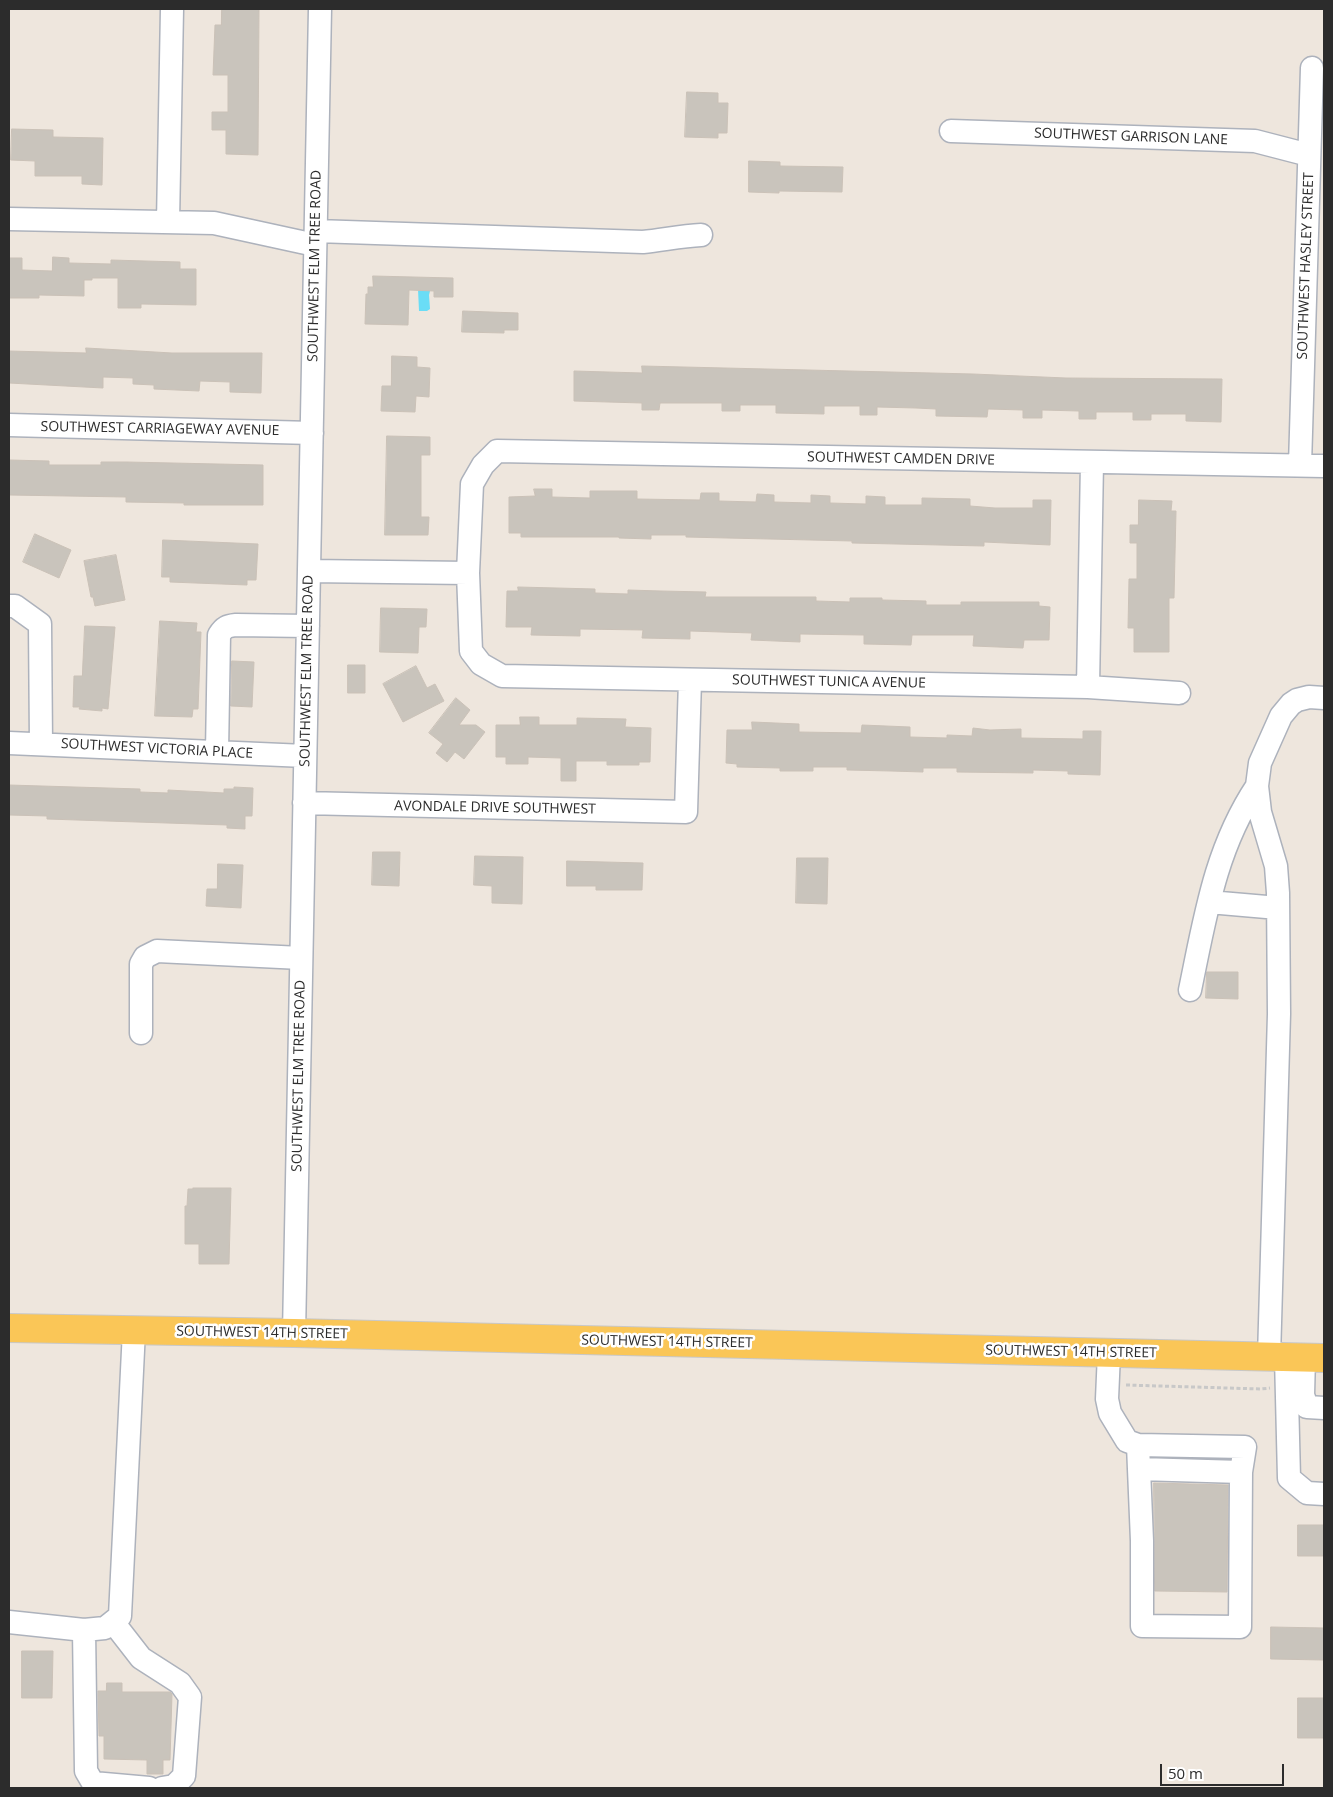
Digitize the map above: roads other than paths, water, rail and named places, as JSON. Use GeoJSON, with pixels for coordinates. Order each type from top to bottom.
{"type":"FeatureCollection","features":[{"type":"Feature","properties":{"kind":"main road","name":"SOUTHWEST 14TH STREET"},"geometry":{"type":"LineString","coordinates":[[9,1328],[1296,1357]]}},
{"type":"Feature","properties":{"kind":"street"},"geometry":{"type":"LineString","coordinates":[[168,222],[172,9]]}},
{"type":"Feature","properties":{"kind":"street","name":"SOUTHWEST ELM TREE ROAD"},"geometry":{"type":"LineString","coordinates":[[294,1333],[320,9]]}},
{"type":"Feature","properties":{"kind":"street","name":"SOUTHWEST HASLEY STREET"},"geometry":{"type":"LineString","coordinates":[[1300,465],[1315,254],[1309,155],[1312,68]]}},
{"type":"Feature","properties":{"kind":"street","name":"SOUTHWEST GARRISON LANE"},"geometry":{"type":"LineString","coordinates":[[951,131],[1255,142],[1309,155]]}},
{"type":"Feature","properties":{"kind":"street"},"geometry":{"type":"LineString","coordinates":[[9,219],[214,224],[315,238],[643,242],[700,235]]}},
{"type":"Feature","properties":{"kind":"street","name":"SOUTHWEST CARRIAGEWAY AVENUE"},"geometry":{"type":"LineString","coordinates":[[9,425],[312,433]]}},
{"type":"Feature","properties":{"kind":"street","name":"SOUTHWEST CAMDEN DRIVE"},"geometry":{"type":"LineString","coordinates":[[468,573],[472,484],[483,466],[497,451],[1324,466]]}},
{"type":"Feature","properties":{"kind":"street"},"geometry":{"type":"LineString","coordinates":[[1088,687],[1092,462]]}},
{"type":"Feature","properties":{"kind":"street"},"geometry":{"type":"LineString","coordinates":[[309,571],[468,573]]}},
{"type":"Feature","properties":{"kind":"street","name":"SOUTHWEST TUNICA AVENUE"},"geometry":{"type":"LineString","coordinates":[[468,573],[471,651],[481,664],[502,676],[1088,687],[1179,693]]}},
{"type":"Feature","properties":{"kind":"street"},"geometry":{"type":"LineString","coordinates":[[9,606],[15,606],[40,624],[41,744]]}},
{"type":"Feature","properties":{"kind":"street"},"geometry":{"type":"LineString","coordinates":[[217,752],[219,635],[223,628],[236,625],[308,626]]}},
{"type":"Feature","properties":{"kind":"street","name":"AVONDALE DRIVE SOUTHWEST"},"geometry":{"type":"LineString","coordinates":[[304,803],[686,812],[690,680]]}},
{"type":"Feature","properties":{"kind":"street"},"geometry":{"type":"LineString","coordinates":[[1317,697],[1297,700],[1281,716],[1260,763],[1257,786],[1260,812],[1276,866],[1278,908],[1279,1014],[1296,1357],[1288,1459],[1289,1478],[1306,1493],[1324,1494]]}},
{"type":"Feature","properties":{"kind":"street","name":"SOUTHWEST VICTORIA PLACE"},"geometry":{"type":"LineString","coordinates":[[9,744],[305,756]]}},
{"type":"Feature","properties":{"kind":"street"},"geometry":{"type":"LineString","coordinates":[[1190,990],[1221,857],[1242,807],[1257,786]]}},
{"type":"Feature","properties":{"kind":"street"},"geometry":{"type":"LineString","coordinates":[[1209,902],[1278,908]]}},
{"type":"Feature","properties":{"kind":"street"},"geometry":{"type":"LineString","coordinates":[[141,1033],[141,964],[146,957],[158,951],[301,958]]}},
{"type":"Feature","properties":{"kind":"street"},"geometry":{"type":"LineString","coordinates":[[9,1622],[84,1630],[106,1628],[120,1616],[134,1330]]}},
{"type":"Feature","properties":{"kind":"street"},"geometry":{"type":"LineString","coordinates":[[1109,1353],[1107,1399],[1110,1413],[1127,1441],[1138,1445],[1245,1447],[1241,1472],[1240,1628],[1142,1626],[1142,1541],[1138,1445]]}},
{"type":"Feature","properties":{"kind":"street"},"geometry":{"type":"LineString","coordinates":[[1296,1357],[1307,1407],[1324,1408]]}},
{"type":"Feature","properties":{"kind":"street"},"geometry":{"type":"LineString","coordinates":[[1288,1459],[1302,1476],[1316,1484],[1324,1485]]}},
{"type":"Feature","properties":{"kind":"street"},"geometry":{"type":"LineString","coordinates":[[1139,1469],[1241,1472]]}},
{"type":"Feature","properties":{"kind":"street"},"geometry":{"type":"LineString","coordinates":[[113,1622],[141,1658],[180,1683],[190,1697],[184,1776],[174,1786],[162,1788]]}},
{"type":"Feature","properties":{"kind":"street"},"geometry":{"type":"LineString","coordinates":[[84,1630],[86,1771],[93,1783],[150,1788]]}},
{"type":"Feature","properties":{"kind":"water"},"geometry":{"type":"Polygon","coordinates":[[[431,287],[429,295],[430,309],[419,311],[418,289],[431,287]]]}}]}
